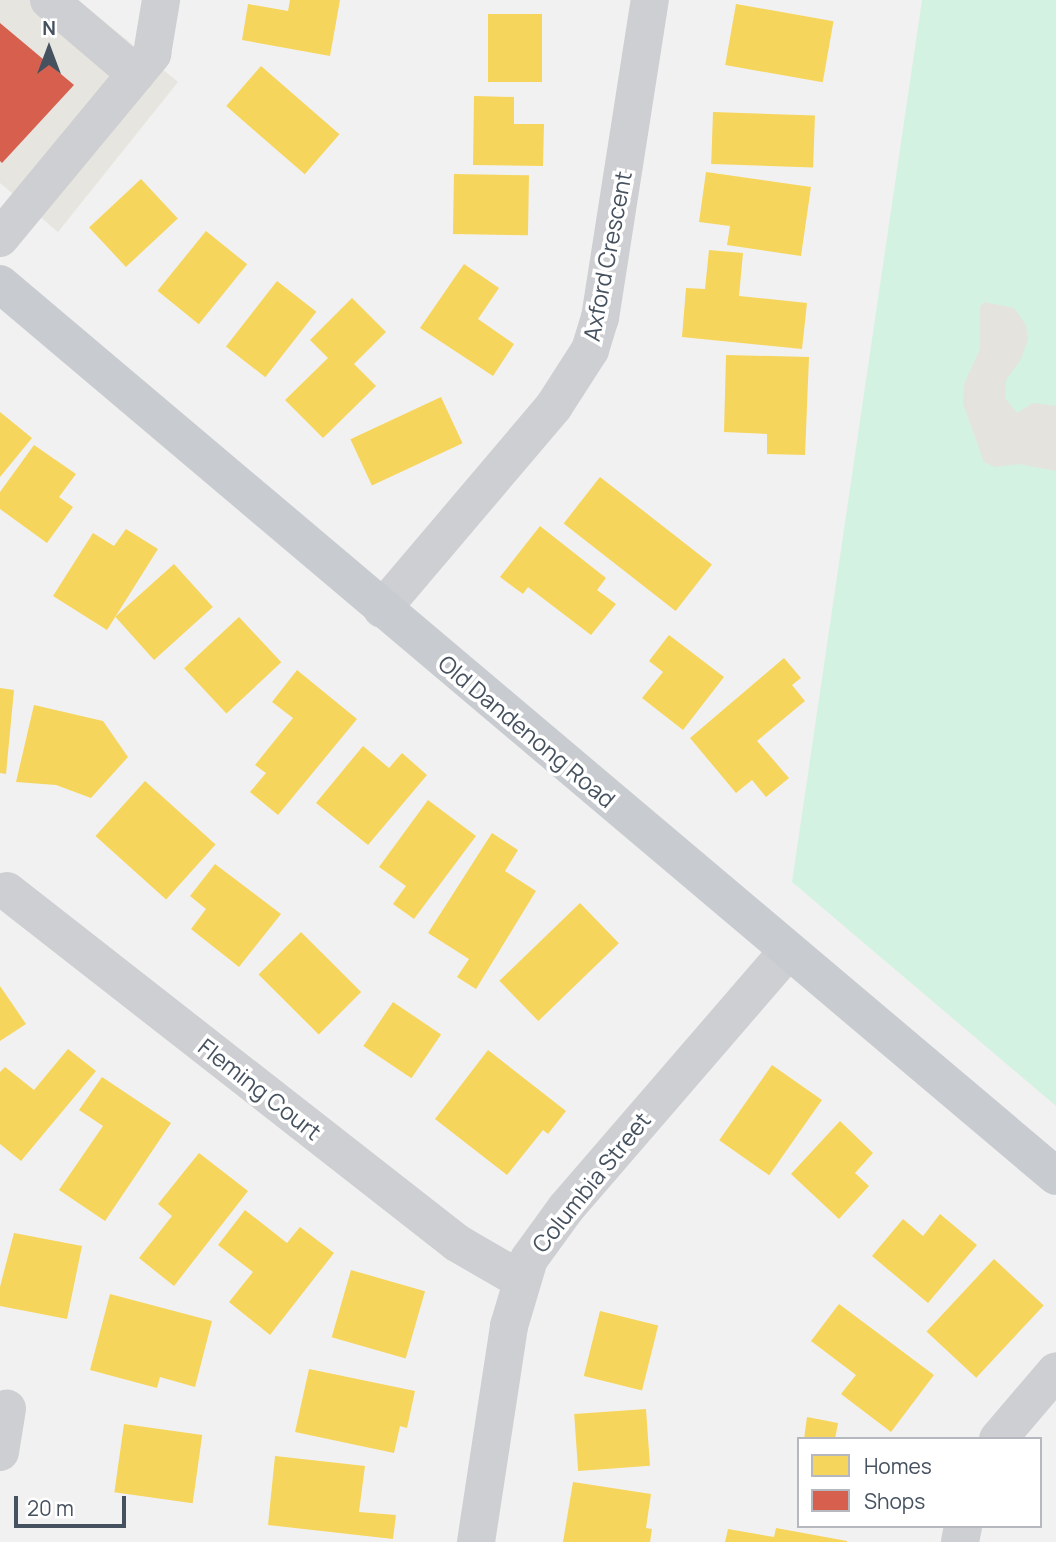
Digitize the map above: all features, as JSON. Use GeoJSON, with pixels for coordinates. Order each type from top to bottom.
{"type":"FeatureCollection","features":[{"type":"Feature","properties":{"kind":"main road","name":"Old Dandenong Road"},"geometry":{"type":"LineString","coordinates":[[0,285],[1056,1176]]}},
{"type":"Feature","properties":{"kind":"street"},"geometry":{"type":"LineString","coordinates":[[49,0],[136,74]]}},
{"type":"Feature","properties":{"kind":"street"},"geometry":{"type":"LineString","coordinates":[[0,238],[152,54],[161,0]]}},
{"type":"Feature","properties":{"kind":"street","name":"Axford Crescent"},"geometry":{"type":"LineString","coordinates":[[382,608],[554,406],[590,350],[600,318],[650,0]]}},
{"type":"Feature","properties":{"kind":"street","name":"Fleming Court"},"geometry":{"type":"LineString","coordinates":[[7,891],[457,1243],[519,1279]]}},
{"type":"Feature","properties":{"kind":"street","name":"Columbia Street"},"geometry":{"type":"LineString","coordinates":[[476,1542],[519,1279],[540,1240],[566,1208],[788,950]]}},
{"type":"Feature","properties":{"kind":"street"},"geometry":{"type":"LineString","coordinates":[[1000,1437],[1056,1371]]}},
{"type":"Feature","properties":{"kind":"street"},"geometry":{"type":"LineString","coordinates":[[0,1452],[7,1409]]}},
{"type":"Feature","properties":{"kind":"shaded area"},"geometry":{"type":"Polygon","coordinates":[[[0,0],[78,0],[178,82],[58,232],[0,183],[0,0]]]}},
{"type":"Feature","properties":{"kind":"green space"},"geometry":{"type":"Polygon","coordinates":[[[922,0],[1056,0],[1056,1106],[792,882],[922,0]]]}},
{"type":"Feature","properties":{"kind":"sand"},"geometry":{"type":"Polygon","coordinates":[[[984,302],[1014,308],[1026,325],[1028,339],[1021,359],[1006,380],[1005,398],[1017,413],[1033,403],[1056,406],[1056,471],[1019,464],[995,467],[984,462],[963,404],[964,384],[980,349],[980,307],[984,302]]]}},
{"type":"Feature","properties":{"kind":"building: Homes"},"geometry":{"type":"Polygon","coordinates":[[[290,0],[340,0],[330,56],[242,40],[248,4],[288,11],[290,0]]]}},
{"type":"Feature","properties":{"kind":"building: Homes"},"geometry":{"type":"Polygon","coordinates":[[[736,4],[833,21],[823,82],[725,65],[736,4]]]}},
{"type":"Feature","properties":{"kind":"building: Homes"},"geometry":{"type":"Polygon","coordinates":[[[488,14],[542,14],[542,82],[488,82],[488,14]]]}},
{"type":"Feature","properties":{"kind":"building: Homes"},"geometry":{"type":"Polygon","coordinates":[[[261,66],[339,134],[305,174],[226,106],[261,66]]]}},
{"type":"Feature","properties":{"kind":"building: Homes"},"geometry":{"type":"Polygon","coordinates":[[[474,96],[514,97],[514,124],[544,124],[543,166],[473,165],[474,96]]]}},
{"type":"Feature","properties":{"kind":"building: Homes"},"geometry":{"type":"Polygon","coordinates":[[[713,112],[815,116],[813,168],[711,164],[713,112]]]}},
{"type":"Feature","properties":{"kind":"building: Homes"},"geometry":{"type":"Polygon","coordinates":[[[706,172],[811,187],[801,256],[727,245],[730,226],[699,222],[706,172]]]}},
{"type":"Feature","properties":{"kind":"building: Homes"},"geometry":{"type":"Polygon","coordinates":[[[454,174],[529,175],[528,235],[453,234],[454,174]]]}},
{"type":"Feature","properties":{"kind":"building: Homes"},"geometry":{"type":"Polygon","coordinates":[[[141,179],[178,218],[126,267],[89,227],[141,179]]]}},
{"type":"Feature","properties":{"kind":"building: Homes"},"geometry":{"type":"Polygon","coordinates":[[[206,231],[247,264],[199,324],[158,291],[206,231]]]}},
{"type":"Feature","properties":{"kind":"building: Homes"},"geometry":{"type":"Polygon","coordinates":[[[709,250],[743,253],[739,296],[807,303],[802,349],[682,337],[686,288],[705,289],[709,250]]]}},
{"type":"Feature","properties":{"kind":"building: Homes"},"geometry":{"type":"Polygon","coordinates":[[[464,264],[499,288],[478,319],[514,344],[493,376],[420,328],[464,264]]]}},
{"type":"Feature","properties":{"kind":"building: Homes"},"geometry":{"type":"Polygon","coordinates":[[[277,281],[316,312],[265,377],[226,346],[277,281]]]}},
{"type":"Feature","properties":{"kind":"building: Homes"},"geometry":{"type":"Polygon","coordinates":[[[352,298],[386,332],[354,364],[376,386],[323,438],[285,400],[328,358],[310,340],[352,298]]]}},
{"type":"Feature","properties":{"kind":"building: Homes"},"geometry":{"type":"Polygon","coordinates":[[[726,355],[809,357],[805,455],[767,454],[767,434],[724,432],[726,355]]]}},
{"type":"Feature","properties":{"kind":"building: Homes"},"geometry":{"type":"Polygon","coordinates":[[[441,397],[463,443],[372,485],[350,439],[441,397]]]}},
{"type":"Feature","properties":{"kind":"building: Homes"},"geometry":{"type":"Polygon","coordinates":[[[0,412],[32,438],[0,477],[0,412]]]}},
{"type":"Feature","properties":{"kind":"building: Homes"},"geometry":{"type":"Polygon","coordinates":[[[34,445],[76,474],[59,497],[73,507],[47,543],[0,509],[0,492],[34,445]]]}},
{"type":"Feature","properties":{"kind":"building: Homes"},"geometry":{"type":"Polygon","coordinates":[[[600,477],[712,564],[676,611],[564,523],[600,477]]]}},
{"type":"Feature","properties":{"kind":"building: Homes"},"geometry":{"type":"Polygon","coordinates":[[[540,526],[606,578],[597,590],[616,604],[591,635],[528,587],[523,594],[500,577],[540,526]]]}},
{"type":"Feature","properties":{"kind":"building: Homes"},"geometry":{"type":"Polygon","coordinates":[[[126,529],[158,549],[107,630],[53,596],[93,533],[114,546],[126,529]]]}},
{"type":"Feature","properties":{"kind":"building: Homes"},"geometry":{"type":"Polygon","coordinates":[[[174,564],[213,607],[154,660],[115,617],[174,564]]]}},
{"type":"Feature","properties":{"kind":"building: Homes"},"geometry":{"type":"Polygon","coordinates":[[[239,617],[281,662],[226,713],[184,668],[239,617]]]}},
{"type":"Feature","properties":{"kind":"building: Homes"},"geometry":{"type":"Polygon","coordinates":[[[669,635],[724,677],[683,730],[642,698],[663,672],[649,661],[669,635]]]}},
{"type":"Feature","properties":{"kind":"building: Homes"},"geometry":{"type":"Polygon","coordinates":[[[784,658],[801,678],[792,685],[805,701],[757,741],[789,778],[766,797],[752,780],[736,793],[690,738],[784,658]]]}},
{"type":"Feature","properties":{"kind":"building: Homes"},"geometry":{"type":"Polygon","coordinates":[[[297,670],[357,719],[278,815],[250,792],[266,773],[255,765],[293,718],[272,702],[297,670]]]}},
{"type":"Feature","properties":{"kind":"building: Homes"},"geometry":{"type":"Polygon","coordinates":[[[0,688],[14,690],[6,774],[0,773],[0,688]]]}},
{"type":"Feature","properties":{"kind":"building: Homes"},"geometry":{"type":"Polygon","coordinates":[[[34,705],[103,721],[128,757],[91,798],[56,785],[16,782],[34,705]]]}},
{"type":"Feature","properties":{"kind":"building: Homes"},"geometry":{"type":"Polygon","coordinates":[[[363,746],[389,768],[402,753],[427,775],[368,845],[316,803],[363,746]]]}},
{"type":"Feature","properties":{"kind":"building: Homes"},"geometry":{"type":"Polygon","coordinates":[[[145,781],[216,845],[166,900],[95,836],[145,781]]]}},
{"type":"Feature","properties":{"kind":"building: Homes"},"geometry":{"type":"Polygon","coordinates":[[[428,800],[476,836],[414,919],[393,904],[406,886],[379,867],[428,800]]]}},
{"type":"Feature","properties":{"kind":"building: Homes"},"geometry":{"type":"Polygon","coordinates":[[[492,833],[518,850],[505,871],[536,891],[476,989],[457,977],[469,959],[428,933],[492,833]]]}},
{"type":"Feature","properties":{"kind":"building: Homes"},"geometry":{"type":"Polygon","coordinates":[[[215,864],[281,914],[239,967],[191,929],[206,909],[190,896],[215,864]]]}},
{"type":"Feature","properties":{"kind":"building: Homes"},"geometry":{"type":"Polygon","coordinates":[[[580,903],[619,943],[538,1021],[499,981],[580,903]]]}},
{"type":"Feature","properties":{"kind":"building: Homes"},"geometry":{"type":"Polygon","coordinates":[[[301,932],[361,992],[319,1035],[259,974],[301,932]]]}},
{"type":"Feature","properties":{"kind":"building: Homes"},"geometry":{"type":"Polygon","coordinates":[[[0,986],[26,1024],[0,1041],[0,986]]]}},
{"type":"Feature","properties":{"kind":"building: Homes"},"geometry":{"type":"Polygon","coordinates":[[[393,1002],[441,1034],[411,1078],[363,1046],[393,1002]]]}},
{"type":"Feature","properties":{"kind":"building: Homes"},"geometry":{"type":"Polygon","coordinates":[[[68,1049],[96,1071],[21,1161],[0,1144],[0,1072],[5,1067],[34,1090],[68,1049]]]}},
{"type":"Feature","properties":{"kind":"building: Homes"},"geometry":{"type":"Polygon","coordinates":[[[488,1050],[566,1111],[548,1134],[543,1130],[507,1175],[435,1119],[488,1050]]]}},
{"type":"Feature","properties":{"kind":"building: Homes"},"geometry":{"type":"Polygon","coordinates":[[[772,1065],[822,1100],[769,1175],[719,1140],[772,1065]]]}},
{"type":"Feature","properties":{"kind":"building: Homes"},"geometry":{"type":"Polygon","coordinates":[[[102,1077],[171,1123],[105,1221],[59,1190],[103,1126],[79,1110],[102,1077]]]}},
{"type":"Feature","properties":{"kind":"building: Homes"},"geometry":{"type":"Polygon","coordinates":[[[840,1121],[873,1153],[855,1173],[869,1186],[839,1219],[791,1174],[840,1121]]]}},
{"type":"Feature","properties":{"kind":"building: Homes"},"geometry":{"type":"Polygon","coordinates":[[[199,1153],[248,1191],[174,1286],[139,1258],[172,1216],[158,1204],[199,1153]]]}},
{"type":"Feature","properties":{"kind":"building: Homes"},"geometry":{"type":"Polygon","coordinates":[[[245,1210],[287,1243],[300,1227],[334,1253],[270,1335],[229,1302],[253,1272],[218,1245],[245,1210]]]}},
{"type":"Feature","properties":{"kind":"building: Homes"},"geometry":{"type":"Polygon","coordinates":[[[940,1214],[977,1245],[928,1303],[872,1256],[903,1219],[923,1236],[940,1214]]]}},
{"type":"Feature","properties":{"kind":"building: Homes"},"geometry":{"type":"Polygon","coordinates":[[[14,1233],[82,1246],[67,1319],[0,1306],[0,1287],[14,1233]]]}},
{"type":"Feature","properties":{"kind":"building: Homes"},"geometry":{"type":"Polygon","coordinates":[[[994,1259],[1044,1305],[976,1378],[926,1331],[994,1259]]]}},
{"type":"Feature","properties":{"kind":"building: Homes"},"geometry":{"type":"Polygon","coordinates":[[[351,1270],[425,1291],[406,1359],[332,1337],[351,1270]]]}},
{"type":"Feature","properties":{"kind":"building: Homes"},"geometry":{"type":"Polygon","coordinates":[[[110,1294],[212,1321],[195,1387],[160,1377],[157,1388],[90,1370],[110,1294]]]}},
{"type":"Feature","properties":{"kind":"building: Homes"},"geometry":{"type":"Polygon","coordinates":[[[839,1304],[934,1375],[891,1432],[841,1394],[856,1375],[811,1341],[839,1304]]]}},
{"type":"Feature","properties":{"kind":"building: Homes"},"geometry":{"type":"Polygon","coordinates":[[[600,1311],[658,1326],[642,1391],[584,1376],[600,1311]]]}},
{"type":"Feature","properties":{"kind":"building: Homes"},"geometry":{"type":"Polygon","coordinates":[[[309,1369],[415,1391],[407,1428],[400,1426],[394,1453],[295,1432],[309,1369]]]}},
{"type":"Feature","properties":{"kind":"building: Homes"},"geometry":{"type":"Polygon","coordinates":[[[646,1409],[650,1466],[578,1471],[574,1414],[646,1409]]]}},
{"type":"Feature","properties":{"kind":"building: Homes"},"geometry":{"type":"Polygon","coordinates":[[[807,1417],[838,1423],[835,1437],[804,1437],[807,1417]]]}},
{"type":"Feature","properties":{"kind":"building: Homes"},"geometry":{"type":"Polygon","coordinates":[[[124,1424],[202,1435],[193,1503],[114,1492],[124,1424]]]}},
{"type":"Feature","properties":{"kind":"building: Homes"},"geometry":{"type":"Polygon","coordinates":[[[275,1456],[365,1466],[359,1512],[396,1515],[393,1539],[268,1525],[275,1456]]]}},
{"type":"Feature","properties":{"kind":"building: Homes"},"geometry":{"type":"Polygon","coordinates":[[[573,1482],[651,1494],[646,1528],[652,1529],[650,1542],[563,1542],[573,1482]]]}},
{"type":"Feature","properties":{"kind":"building: Homes"},"geometry":{"type":"Polygon","coordinates":[[[776,1528],[847,1542],[725,1542],[728,1529],[774,1537],[776,1528]]]}},
{"type":"Feature","properties":{"kind":"building: Shops"},"geometry":{"type":"Polygon","coordinates":[[[0,23],[74,85],[2,163],[0,161],[0,23]]]}}]}
